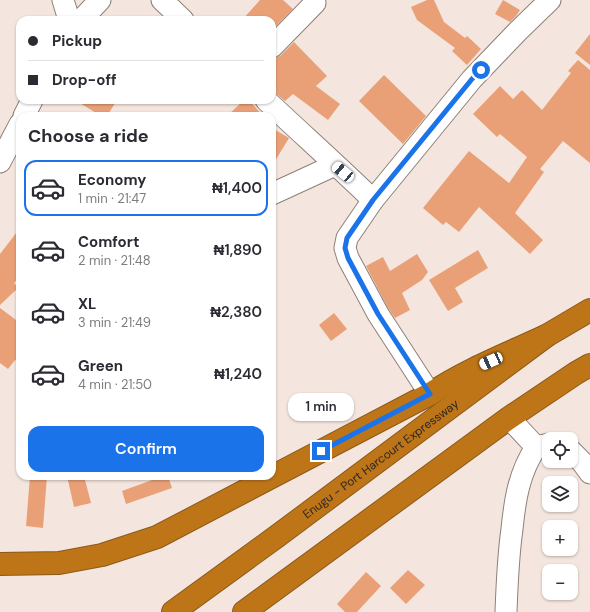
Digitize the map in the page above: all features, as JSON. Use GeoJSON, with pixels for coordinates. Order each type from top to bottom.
{"type":"FeatureCollection","features":[{"type":"Feature","properties":{"kind":"highway","name":"Enugu - Port Harcourt Expressway"},"geometry":{"type":"LineString","coordinates":[[173,612],[546,336],[590,310]]}},
{"type":"Feature","properties":{"kind":"highway"},"geometry":{"type":"LineString","coordinates":[[276,475],[430,394],[477,367],[546,336]]}},
{"type":"Feature","properties":{"kind":"highway"},"geometry":{"type":"LineString","coordinates":[[244,612],[509,418],[590,365]]}},
{"type":"Feature","properties":{"kind":"highway"},"geometry":{"type":"LineString","coordinates":[[0,564],[60,563],[102,555],[157,537],[266,480]]}},
{"type":"Feature","properties":{"kind":"street"},"geometry":{"type":"LineString","coordinates":[[63,0],[68,16]]}},
{"type":"Feature","properties":{"kind":"street"},"geometry":{"type":"LineString","coordinates":[[85,16],[100,0]]}},
{"type":"Feature","properties":{"kind":"street"},"geometry":{"type":"LineString","coordinates":[[162,0],[179,16]]}},
{"type":"Feature","properties":{"kind":"street"},"geometry":{"type":"LineString","coordinates":[[430,394],[378,314],[348,258],[345,248],[347,238],[373,200],[472,79],[550,0]]}},
{"type":"Feature","properties":{"kind":"street"},"geometry":{"type":"LineString","coordinates":[[276,43],[315,1]]}},
{"type":"Feature","properties":{"kind":"street"},"geometry":{"type":"LineString","coordinates":[[270,104],[373,200]]}},
{"type":"Feature","properties":{"kind":"street"},"geometry":{"type":"LineString","coordinates":[[2,156],[16,131]]}},
{"type":"Feature","properties":{"kind":"street"},"geometry":{"type":"LineString","coordinates":[[276,192],[335,165]]}},
{"type":"Feature","properties":{"kind":"street"},"geometry":{"type":"LineString","coordinates":[[509,418],[542,445]]}},
{"type":"Feature","properties":{"kind":"street"},"geometry":{"type":"LineString","coordinates":[[506,612],[508,556],[515,503],[521,476],[530,457],[542,447]]}},
{"type":"Feature","properties":{"kind":"building"},"geometry":{"type":"Polygon","coordinates":[[[260,0],[283,0],[293,9],[276,26],[276,16],[246,16],[260,0]]]}},
{"type":"Feature","properties":{"kind":"building"},"geometry":{"type":"Polygon","coordinates":[[[427,0],[434,0],[444,22],[465,38],[467,36],[481,49],[467,65],[452,51],[455,48],[417,20],[411,7],[427,0]]]}},
{"type":"Feature","properties":{"kind":"building"},"geometry":{"type":"Polygon","coordinates":[[[503,0],[520,10],[510,22],[495,14],[503,0]]]}},
{"type":"Feature","properties":{"kind":"building"},"geometry":{"type":"Polygon","coordinates":[[[590,34],[590,65],[575,53],[590,34]]]}},
{"type":"Feature","properties":{"kind":"building"},"geometry":{"type":"Polygon","coordinates":[[[294,42],[327,76],[316,86],[340,104],[328,120],[293,94],[285,101],[276,93],[276,58],[294,42]]]}},
{"type":"Feature","properties":{"kind":"building"},"geometry":{"type":"Polygon","coordinates":[[[578,60],[590,70],[590,163],[563,141],[540,169],[544,172],[515,213],[543,240],[530,254],[479,207],[459,232],[446,222],[443,225],[423,208],[469,151],[509,183],[527,157],[500,134],[497,137],[473,114],[500,86],[513,99],[522,90],[542,110],[571,73],[568,71],[578,60]]]}},
{"type":"Feature","properties":{"kind":"building"},"geometry":{"type":"Polygon","coordinates":[[[384,75],[426,116],[403,144],[359,101],[384,75]]]}},
{"type":"Feature","properties":{"kind":"building"},"geometry":{"type":"Polygon","coordinates":[[[82,104],[114,104],[110,112],[94,112],[82,104]]]}},
{"type":"Feature","properties":{"kind":"building"},"geometry":{"type":"Polygon","coordinates":[[[240,104],[252,104],[260,112],[231,112],[240,104]]]}},
{"type":"Feature","properties":{"kind":"building"},"geometry":{"type":"Polygon","coordinates":[[[276,130],[289,138],[276,159],[276,130]]]}},
{"type":"Feature","properties":{"kind":"building"},"geometry":{"type":"Polygon","coordinates":[[[16,233],[16,281],[14,283],[16,286],[16,290],[0,305],[0,254],[16,233]]]}},
{"type":"Feature","properties":{"kind":"building"},"geometry":{"type":"Polygon","coordinates":[[[478,250],[488,268],[455,288],[463,302],[448,311],[429,280],[478,250]]]}},
{"type":"Feature","properties":{"kind":"building"},"geometry":{"type":"Polygon","coordinates":[[[417,254],[428,272],[422,280],[402,293],[410,310],[395,318],[388,308],[366,266],[383,257],[390,271],[417,254]]]}},
{"type":"Feature","properties":{"kind":"building"},"geometry":{"type":"Polygon","coordinates":[[[0,308],[16,320],[16,361],[15,360],[8,369],[0,363],[0,308]]]}},
{"type":"Feature","properties":{"kind":"building"},"geometry":{"type":"Polygon","coordinates":[[[334,313],[347,329],[331,341],[319,325],[334,313]]]}},
{"type":"Feature","properties":{"kind":"building"},"geometry":{"type":"Polygon","coordinates":[[[30,480],[47,480],[43,528],[26,526],[30,480]]]}},
{"type":"Feature","properties":{"kind":"building"},"geometry":{"type":"Polygon","coordinates":[[[68,480],[85,480],[91,503],[74,507],[68,480]]]}},
{"type":"Feature","properties":{"kind":"building"},"geometry":{"type":"Polygon","coordinates":[[[152,480],[169,480],[172,488],[126,504],[122,491],[152,480]]]}},
{"type":"Feature","properties":{"kind":"building"},"geometry":{"type":"Polygon","coordinates":[[[408,570],[425,585],[406,604],[390,588],[408,570]]]}},
{"type":"Feature","properties":{"kind":"building"},"geometry":{"type":"Polygon","coordinates":[[[366,572],[381,586],[357,612],[345,612],[337,604],[366,572]]]}},
{"type":"Feature","properties":{"kind":"route"},"geometry":{"type":"LineString","coordinates":[[321,451],[430,394],[378,314],[348,258],[345,248],[347,238],[373,200],[481,70]]}}]}
